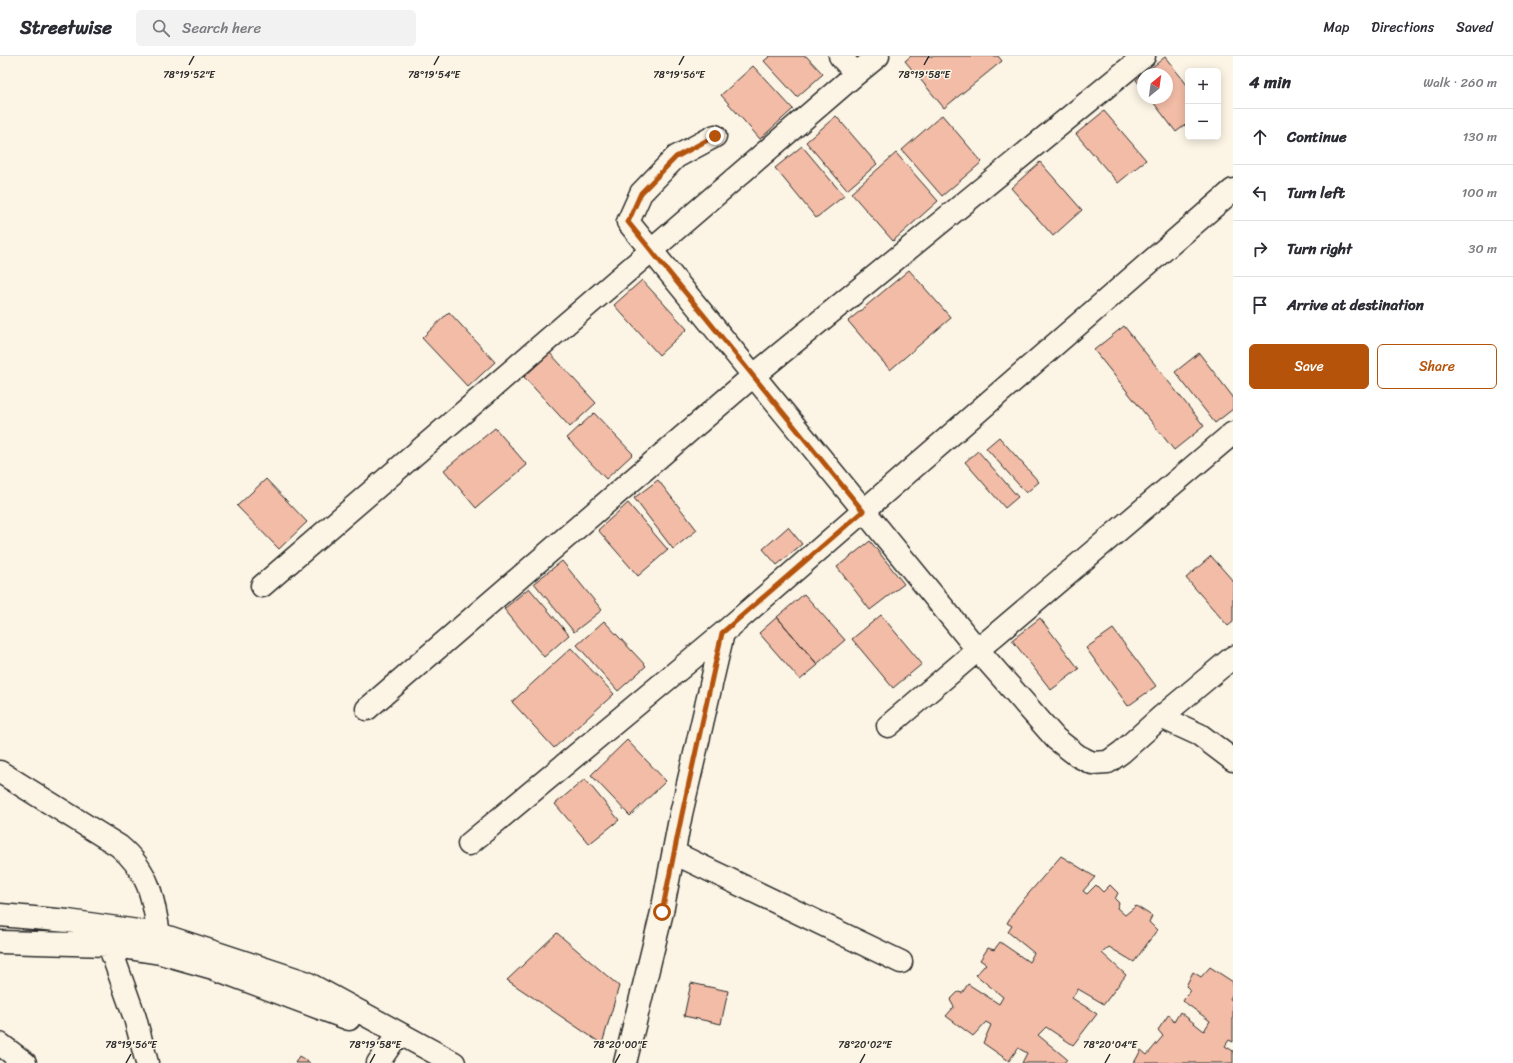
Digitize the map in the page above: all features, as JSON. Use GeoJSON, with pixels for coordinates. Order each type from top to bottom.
{"type":"FeatureCollection","features":[{"type":"Feature","properties":{"kind":"street"},"geometry":{"type":"LineString","coordinates":[[840,56],[856,74]]}},
{"type":"Feature","properties":{"kind":"street"},"geometry":{"type":"LineString","coordinates":[[262,586],[878,56]]}},
{"type":"Feature","properties":{"kind":"street"},"geometry":{"type":"LineString","coordinates":[[367,709],[753,376],[1144,56]]}},
{"type":"Feature","properties":{"kind":"street"},"geometry":{"type":"LineString","coordinates":[[715,136],[676,157],[641,193],[628,222],[977,649],[1056,739],[1078,756],[1092,763],[1108,762],[1122,752],[1161,717],[1233,658]]}},
{"type":"Feature","properties":{"kind":"street"},"geometry":{"type":"LineString","coordinates":[[470,844],[722,633],[1233,190]]}},
{"type":"Feature","properties":{"kind":"street"},"geometry":{"type":"LineString","coordinates":[[888,726],[1233,433]]}},
{"type":"Feature","properties":{"kind":"street"},"geometry":{"type":"LineString","coordinates":[[625,1063],[662,912],[722,633]]}},
{"type":"Feature","properties":{"kind":"street"},"geometry":{"type":"LineString","coordinates":[[1161,717],[1200,735],[1233,760]]}},
{"type":"Feature","properties":{"kind":"street"},"geometry":{"type":"LineString","coordinates":[[0,772],[119,846],[132,856],[142,870],[153,898],[159,934]]}},
{"type":"Feature","properties":{"kind":"street"},"geometry":{"type":"LineString","coordinates":[[674,853],[901,962]]}},
{"type":"Feature","properties":{"kind":"street"},"geometry":{"type":"LineString","coordinates":[[0,916],[68,921],[159,934],[305,982],[454,1063]]}},
{"type":"Feature","properties":{"kind":"street"},"geometry":{"type":"LineString","coordinates":[[0,942],[108,945],[160,953],[213,968],[396,1037],[430,1063]]}},
{"type":"Feature","properties":{"kind":"street"},"geometry":{"type":"LineString","coordinates":[[108,945],[133,1011],[147,1063]]}},
{"type":"Feature","properties":{"kind":"street"},"geometry":{"type":"LineString","coordinates":[[378,1063],[396,1037]]}},
{"type":"Feature","properties":{"kind":"street"},"geometry":{"type":"LineString","coordinates":[[0,1044],[25,1063]]}},
{"type":"Feature","properties":{"kind":"building"},"geometry":{"type":"Polygon","coordinates":[[[770,56],[806,56],[823,74],[797,97],[764,61],[770,56]]]}},
{"type":"Feature","properties":{"kind":"building"},"geometry":{"type":"Polygon","coordinates":[[[911,56],[998,56],[1002,61],[944,108],[905,61],[911,56]]]}},
{"type":"Feature","properties":{"kind":"building"},"geometry":{"type":"Polygon","coordinates":[[[1165,57],[1185,82],[1185,125],[1176,132],[1155,104],[1173,104],[1173,68],[1151,68],[1165,57]]]}},
{"type":"Feature","properties":{"kind":"building"},"geometry":{"type":"Polygon","coordinates":[[[753,66],[793,109],[760,139],[721,95],[753,66]]]}},
{"type":"Feature","properties":{"kind":"building"},"geometry":{"type":"Polygon","coordinates":[[[1104,111],[1146,160],[1118,183],[1076,134],[1104,111]]]}},
{"type":"Feature","properties":{"kind":"building"},"geometry":{"type":"Polygon","coordinates":[[[942,115],[982,162],[942,196],[902,150],[942,115]]]}},
{"type":"Feature","properties":{"kind":"building"},"geometry":{"type":"Polygon","coordinates":[[[836,116],[877,164],[847,190],[806,142],[836,116]]]}},
{"type":"Feature","properties":{"kind":"building"},"geometry":{"type":"Polygon","coordinates":[[[802,146],[844,196],[816,218],[775,168],[802,146]]]}},
{"type":"Feature","properties":{"kind":"building"},"geometry":{"type":"Polygon","coordinates":[[[896,153],[938,201],[893,241],[851,193],[896,153]]]}},
{"type":"Feature","properties":{"kind":"building"},"geometry":{"type":"Polygon","coordinates":[[[1040,162],[1082,210],[1053,236],[1011,188],[1040,162]]]}},
{"type":"Feature","properties":{"kind":"building"},"geometry":{"type":"Polygon","coordinates":[[[909,270],[951,318],[890,370],[848,321],[909,270]]]}},
{"type":"Feature","properties":{"kind":"building"},"geometry":{"type":"Polygon","coordinates":[[[642,280],[687,329],[659,355],[614,305],[642,280]]]}},
{"type":"Feature","properties":{"kind":"building"},"geometry":{"type":"Polygon","coordinates":[[[449,312],[495,362],[468,387],[422,338],[449,312]]]}},
{"type":"Feature","properties":{"kind":"building"},"geometry":{"type":"Polygon","coordinates":[[[1124,326],[1204,426],[1174,450],[1094,350],[1124,326]]]}},
{"type":"Feature","properties":{"kind":"building"},"geometry":{"type":"Polygon","coordinates":[[[550,353],[596,403],[570,427],[524,377],[550,353]]]}},
{"type":"Feature","properties":{"kind":"building"},"geometry":{"type":"Polygon","coordinates":[[[1199,353],[1233,397],[1233,409],[1215,423],[1175,372],[1199,353]]]}},
{"type":"Feature","properties":{"kind":"building"},"geometry":{"type":"Polygon","coordinates":[[[594,413],[633,454],[606,479],[567,438],[594,413]]]}},
{"type":"Feature","properties":{"kind":"building"},"geometry":{"type":"Polygon","coordinates":[[[495,428],[527,465],[476,508],[444,470],[495,428]]]}},
{"type":"Feature","properties":{"kind":"building"},"geometry":{"type":"Polygon","coordinates":[[[999,437],[1039,482],[1026,493],[986,448],[999,437]]]}},
{"type":"Feature","properties":{"kind":"building"},"geometry":{"type":"Polygon","coordinates":[[[978,451],[1018,497],[1005,508],[965,462],[978,451]]]}},
{"type":"Feature","properties":{"kind":"building"},"geometry":{"type":"Polygon","coordinates":[[[266,479],[307,522],[279,549],[237,506],[266,479]]]}},
{"type":"Feature","properties":{"kind":"building"},"geometry":{"type":"Polygon","coordinates":[[[658,480],[697,530],[673,549],[634,498],[658,480]]]}},
{"type":"Feature","properties":{"kind":"building"},"geometry":{"type":"Polygon","coordinates":[[[628,503],[668,550],[638,576],[598,530],[628,503]]]}},
{"type":"Feature","properties":{"kind":"building"},"geometry":{"type":"Polygon","coordinates":[[[788,527],[802,544],[777,565],[763,549],[788,527]]]}},
{"type":"Feature","properties":{"kind":"building"},"geometry":{"type":"Polygon","coordinates":[[[870,541],[904,584],[870,610],[837,567],[870,541]]]}},
{"type":"Feature","properties":{"kind":"building"},"geometry":{"type":"Polygon","coordinates":[[[1211,556],[1233,581],[1233,622],[1228,626],[1186,578],[1211,556]]]}},
{"type":"Feature","properties":{"kind":"building"},"geometry":{"type":"Polygon","coordinates":[[[562,561],[602,610],[574,632],[534,583],[562,561]]]}},
{"type":"Feature","properties":{"kind":"building"},"geometry":{"type":"Polygon","coordinates":[[[529,588],[569,635],[544,657],[504,609],[529,588]]]}},
{"type":"Feature","properties":{"kind":"building"},"geometry":{"type":"Polygon","coordinates":[[[804,594],[845,640],[817,664],[777,617],[804,594]]]}},
{"type":"Feature","properties":{"kind":"building"},"geometry":{"type":"Polygon","coordinates":[[[881,615],[922,664],[893,688],[852,639],[881,615]]]}},
{"type":"Feature","properties":{"kind":"building"},"geometry":{"type":"Polygon","coordinates":[[[777,617],[818,665],[800,680],[759,633],[777,617]]]}},
{"type":"Feature","properties":{"kind":"building"},"geometry":{"type":"Polygon","coordinates":[[[1040,618],[1079,669],[1051,690],[1012,640],[1040,618]]]}},
{"type":"Feature","properties":{"kind":"building"},"geometry":{"type":"Polygon","coordinates":[[[604,621],[646,666],[618,691],[577,645],[604,621]]]}},
{"type":"Feature","properties":{"kind":"building"},"geometry":{"type":"Polygon","coordinates":[[[1113,629],[1156,686],[1128,706],[1086,648],[1113,629]]]}},
{"type":"Feature","properties":{"kind":"building"},"geometry":{"type":"Polygon","coordinates":[[[571,648],[614,694],[554,748],[512,702],[571,648]]]}},
{"type":"Feature","properties":{"kind":"building"},"geometry":{"type":"Polygon","coordinates":[[[627,740],[666,781],[630,816],[591,775],[627,740]]]}},
{"type":"Feature","properties":{"kind":"building"},"geometry":{"type":"Polygon","coordinates":[[[585,779],[619,820],[589,844],[555,804],[585,779]]]}},
{"type":"Feature","properties":{"kind":"building"},"geometry":{"type":"Polygon","coordinates":[[[1061,856],[1095,877],[1083,891],[1087,894],[1096,885],[1103,892],[1110,885],[1118,893],[1115,899],[1119,903],[1117,908],[1125,915],[1136,906],[1152,916],[1149,922],[1157,930],[1134,962],[1109,947],[1102,953],[1126,975],[1104,1004],[1078,989],[1072,998],[1097,1014],[1073,1045],[1046,1027],[1038,1035],[1067,1059],[1064,1063],[1022,1063],[1027,1053],[1018,1048],[1009,1061],[983,1043],[991,1025],[986,1022],[973,1036],[946,1016],[954,1007],[950,1000],[958,992],[962,993],[968,984],[999,1004],[1003,997],[976,975],[986,964],[980,960],[988,948],[994,950],[1000,942],[1029,962],[1034,953],[1008,932],[1012,926],[1007,923],[1017,907],[1061,856]]]}},
{"type":"Feature","properties":{"kind":"building"},"geometry":{"type":"Polygon","coordinates":[[[557,933],[619,986],[602,1044],[507,980],[557,933]]]}},
{"type":"Feature","properties":{"kind":"building"},"geometry":{"type":"Polygon","coordinates":[[[1210,967],[1233,982],[1233,993],[1230,999],[1233,1001],[1233,1042],[1229,1040],[1225,1046],[1233,1051],[1233,1063],[1134,1063],[1141,1050],[1147,1055],[1163,1036],[1158,1030],[1169,1014],[1174,1022],[1180,1012],[1204,1031],[1210,1021],[1183,1001],[1190,990],[1186,986],[1193,972],[1201,977],[1210,967]]]}},
{"type":"Feature","properties":{"kind":"building"},"geometry":{"type":"Polygon","coordinates":[[[691,983],[728,991],[721,1024],[684,1016],[691,983]]]}},
{"type":"Feature","properties":{"kind":"building"},"geometry":{"type":"Polygon","coordinates":[[[299,1056],[310,1063],[295,1063],[299,1056]]]}},
{"type":"Feature","properties":{"kind":"route"},"geometry":{"type":"LineString","coordinates":[[662,912],[722,633],[863,511],[628,222],[641,193],[676,157],[715,136]]}}]}
